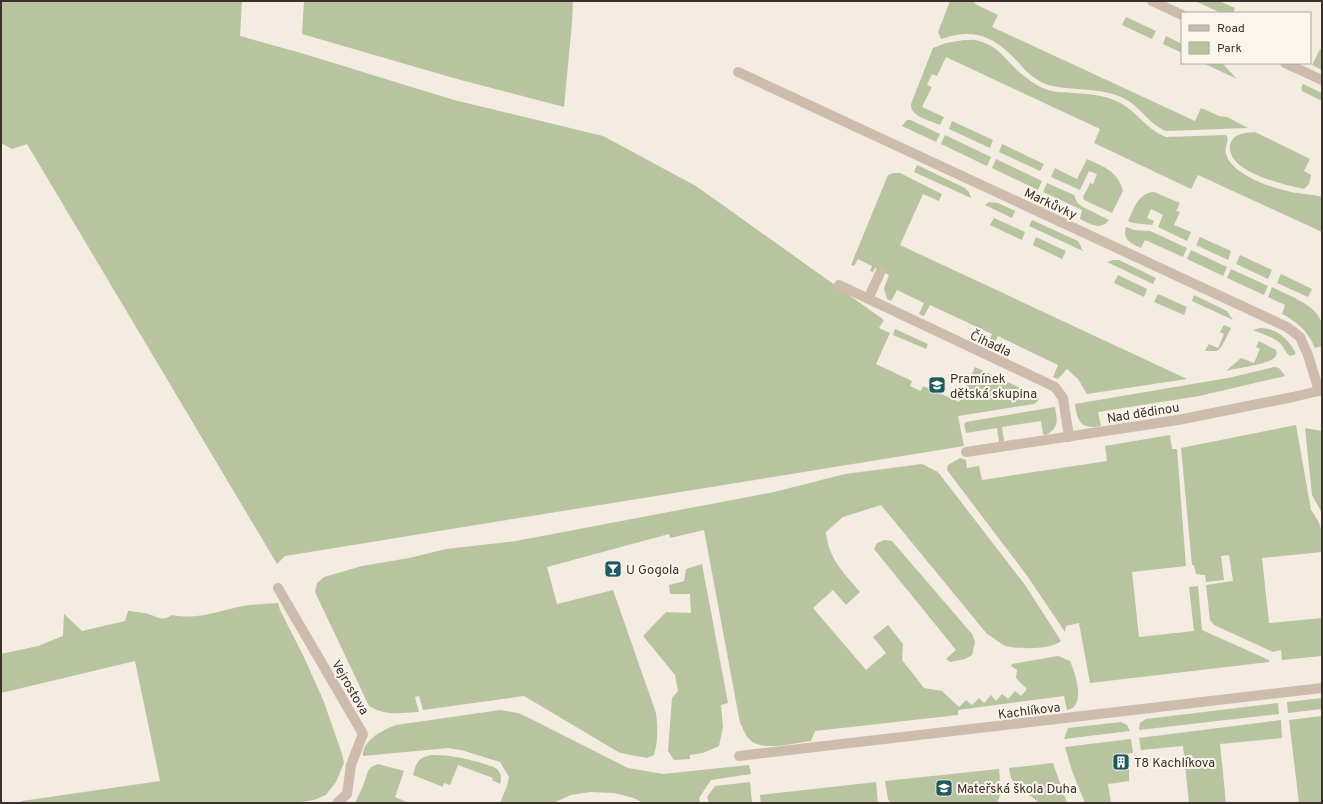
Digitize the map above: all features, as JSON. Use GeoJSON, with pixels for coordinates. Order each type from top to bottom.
{"type":"FeatureCollection","features":[{"type":"Feature","properties":{"kind":"street"},"geometry":{"type":"LineString","coordinates":[[1152,1],[1181,15]]}},
{"type":"Feature","properties":{"kind":"street"},"geometry":{"type":"LineString","coordinates":[[1287,64],[1322,80]]}},
{"type":"Feature","properties":{"kind":"street","name":"Markůvky"},"geometry":{"type":"LineString","coordinates":[[738,72],[1287,327],[1300,337],[1320,390]]}},
{"type":"Feature","properties":{"kind":"street"},"geometry":{"type":"LineString","coordinates":[[868,299],[880,273]]}},
{"type":"Feature","properties":{"kind":"street","name":"Čihadla"},"geometry":{"type":"LineString","coordinates":[[839,286],[1054,387],[1063,398],[1069,437]]}},
{"type":"Feature","properties":{"kind":"street","name":"Nad dědinou"},"geometry":{"type":"LineString","coordinates":[[966,452],[1178,420],[1293,397],[1320,390]]}},
{"type":"Feature","properties":{"kind":"street","name":"Vejrostova"},"geometry":{"type":"LineString","coordinates":[[278,588],[363,734],[351,765],[347,794],[337,803]]}},
{"type":"Feature","properties":{"kind":"street","name":"Kachlíkova"},"geometry":{"type":"LineString","coordinates":[[739,756],[1088,717],[1322,688]]}},
{"type":"Feature","properties":{"kind":"green space"},"geometry":{"type":"Polygon","coordinates":[[[1,1],[242,1],[240,36],[454,100],[603,136],[696,186],[884,320],[879,328],[890,333],[876,364],[912,381],[910,386],[921,391],[923,386],[959,402],[975,367],[1036,395],[1039,399],[1034,404],[958,416],[964,446],[285,556],[277,564],[27,144],[12,149],[1,143],[1,1]]]}},
{"type":"Feature","properties":{"kind":"green space"},"geometry":{"type":"Polygon","coordinates":[[[304,1],[573,1],[564,107],[457,79],[302,34],[304,1]]]}},
{"type":"Feature","properties":{"kind":"green space"},"geometry":{"type":"Polygon","coordinates":[[[950,1],[973,1],[977,5],[998,15],[992,27],[1195,121],[1201,108],[1219,116],[1227,117],[1248,128],[1166,131],[1154,124],[1133,104],[1121,97],[1094,90],[1048,85],[1028,73],[1013,57],[995,42],[973,34],[956,35],[941,39],[938,32],[950,1]]]}},
{"type":"Feature","properties":{"kind":"green space"},"geometry":{"type":"Polygon","coordinates":[[[1195,1],[1219,1],[1235,8],[1233,12],[1219,12],[1195,1]]]}},
{"type":"Feature","properties":{"kind":"green space"},"geometry":{"type":"Polygon","coordinates":[[[1126,17],[1156,31],[1152,39],[1122,25],[1126,17]]]}},
{"type":"Feature","properties":{"kind":"green space"},"geometry":{"type":"Polygon","coordinates":[[[1166,36],[1181,44],[1181,53],[1163,44],[1166,36]]]}},
{"type":"Feature","properties":{"kind":"green space"},"geometry":{"type":"Polygon","coordinates":[[[964,40],[977,40],[991,46],[1022,75],[1045,89],[1056,92],[1095,95],[1114,100],[1128,108],[1152,129],[1166,137],[1227,136],[1226,154],[1236,168],[1244,174],[1264,184],[1283,190],[1322,197],[1322,232],[1198,175],[1191,189],[1094,143],[1100,129],[946,57],[937,76],[932,74],[927,85],[932,87],[922,107],[944,117],[940,125],[921,118],[913,112],[911,104],[933,48],[946,43],[964,40]]]}},
{"type":"Feature","properties":{"kind":"green space"},"geometry":{"type":"Polygon","coordinates":[[[1320,49],[1322,51],[1322,70],[1312,65],[1320,49]]]}},
{"type":"Feature","properties":{"kind":"green space"},"geometry":{"type":"Polygon","coordinates":[[[1205,64],[1223,64],[1237,79],[1205,64]]]}},
{"type":"Feature","properties":{"kind":"green space"},"geometry":{"type":"Polygon","coordinates":[[[1303,84],[1322,93],[1322,101],[1302,91],[1301,88],[1303,84]]]}},
{"type":"Feature","properties":{"kind":"green space"},"geometry":{"type":"Polygon","coordinates":[[[907,120],[911,120],[940,134],[936,142],[902,126],[907,120]]]}},
{"type":"Feature","properties":{"kind":"green space"},"geometry":{"type":"Polygon","coordinates":[[[952,121],[993,140],[990,148],[949,129],[952,121]]]}},
{"type":"Feature","properties":{"kind":"green space"},"geometry":{"type":"Polygon","coordinates":[[[1255,132],[1310,159],[1304,171],[1311,175],[1309,184],[1304,189],[1259,176],[1247,170],[1238,163],[1232,155],[1230,146],[1233,138],[1240,134],[1255,132]]]}},
{"type":"Feature","properties":{"kind":"green space"},"geometry":{"type":"Polygon","coordinates":[[[945,135],[991,157],[987,166],[941,144],[945,135]]]}},
{"type":"Feature","properties":{"kind":"green space"},"geometry":{"type":"Polygon","coordinates":[[[1002,144],[1044,164],[1040,171],[999,152],[1002,144]]]}},
{"type":"Feature","properties":{"kind":"green space"},"geometry":{"type":"Polygon","coordinates":[[[996,159],[1042,181],[1038,190],[992,168],[996,159]]]}},
{"type":"Feature","properties":{"kind":"green space"},"geometry":{"type":"Polygon","coordinates":[[[1087,159],[1110,170],[1121,184],[1123,191],[1112,213],[1084,200],[1083,197],[1090,183],[1093,184],[1097,174],[1089,171],[1080,190],[1051,177],[1055,168],[1077,179],[1087,159]]]}},
{"type":"Feature","properties":{"kind":"green space"},"geometry":{"type":"Polygon","coordinates":[[[917,165],[965,188],[969,192],[971,198],[914,172],[917,165]]]}},
{"type":"Feature","properties":{"kind":"green space"},"geometry":{"type":"Polygon","coordinates":[[[900,173],[942,194],[939,201],[923,194],[900,245],[1187,379],[1087,394],[1078,379],[1067,369],[1058,379],[1053,377],[1058,365],[998,336],[992,348],[987,346],[992,334],[930,305],[924,316],[919,314],[924,303],[897,290],[891,301],[887,299],[884,288],[889,275],[875,268],[873,272],[870,271],[872,266],[858,259],[854,266],[851,265],[888,175],[900,173]]]}},
{"type":"Feature","properties":{"kind":"green space"},"geometry":{"type":"Polygon","coordinates":[[[1047,183],[1074,195],[1077,202],[1081,206],[1109,220],[1102,225],[1095,226],[1080,219],[1082,210],[1043,192],[1047,183]]]}},
{"type":"Feature","properties":{"kind":"green space"},"geometry":{"type":"Polygon","coordinates":[[[1154,192],[1180,203],[1176,211],[1180,212],[1174,225],[1191,232],[1187,241],[1158,227],[1163,215],[1151,209],[1147,218],[1154,221],[1152,225],[1128,221],[1140,198],[1154,192]]]}},
{"type":"Feature","properties":{"kind":"green space"},"geometry":{"type":"Polygon","coordinates":[[[989,202],[998,203],[1015,211],[1012,218],[985,205],[989,202]]]}},
{"type":"Feature","properties":{"kind":"green space"},"geometry":{"type":"Polygon","coordinates":[[[994,218],[1025,232],[1022,240],[990,225],[994,218]]]}},
{"type":"Feature","properties":{"kind":"green space"},"geometry":{"type":"Polygon","coordinates":[[[1032,220],[1078,241],[1083,251],[1029,226],[1032,220]]]}},
{"type":"Feature","properties":{"kind":"green space"},"geometry":{"type":"Polygon","coordinates":[[[1126,227],[1134,230],[1150,231],[1187,248],[1183,257],[1145,240],[1141,248],[1131,243],[1126,238],[1126,227]]]}},
{"type":"Feature","properties":{"kind":"green space"},"geometry":{"type":"Polygon","coordinates":[[[1036,237],[1066,251],[1062,259],[1033,245],[1036,237]]]}},
{"type":"Feature","properties":{"kind":"green space"},"geometry":{"type":"Polygon","coordinates":[[[1200,237],[1231,251],[1228,260],[1196,245],[1200,237]]]}},
{"type":"Feature","properties":{"kind":"green space"},"geometry":{"type":"Polygon","coordinates":[[[1191,250],[1227,267],[1223,276],[1187,259],[1191,250]]]}},
{"type":"Feature","properties":{"kind":"green space"},"geometry":{"type":"Polygon","coordinates":[[[1240,255],[1272,270],[1268,279],[1236,264],[1240,255]]]}},
{"type":"Feature","properties":{"kind":"green space"},"geometry":{"type":"Polygon","coordinates":[[[1119,260],[1156,278],[1153,284],[1107,262],[1119,260]]]}},
{"type":"Feature","properties":{"kind":"green space"},"geometry":{"type":"Polygon","coordinates":[[[1231,269],[1268,286],[1264,295],[1227,278],[1231,269]]]}},
{"type":"Feature","properties":{"kind":"green space"},"geometry":{"type":"Polygon","coordinates":[[[1281,274],[1312,289],[1308,297],[1277,283],[1281,274]]]}},
{"type":"Feature","properties":{"kind":"green space"},"geometry":{"type":"Polygon","coordinates":[[[1118,275],[1147,289],[1144,297],[1114,283],[1118,275]]]}},
{"type":"Feature","properties":{"kind":"green space"},"geometry":{"type":"Polygon","coordinates":[[[1272,287],[1307,305],[1318,315],[1322,324],[1322,346],[1315,348],[1302,328],[1293,320],[1282,314],[1285,305],[1268,297],[1272,287]]]}},
{"type":"Feature","properties":{"kind":"green space"},"geometry":{"type":"Polygon","coordinates":[[[1158,294],[1187,307],[1184,315],[1154,302],[1158,294]]]}},
{"type":"Feature","properties":{"kind":"green space"},"geometry":{"type":"Polygon","coordinates":[[[1194,295],[1227,311],[1233,320],[1192,301],[1194,295]]]}},
{"type":"Feature","properties":{"kind":"green space"},"geometry":{"type":"Polygon","coordinates":[[[1224,325],[1231,328],[1222,346],[1217,351],[1205,351],[1209,344],[1218,348],[1224,334],[1220,332],[1224,325]]]}},
{"type":"Feature","properties":{"kind":"green space"},"geometry":{"type":"Polygon","coordinates":[[[1260,328],[1272,330],[1282,335],[1296,354],[1290,356],[1277,341],[1253,330],[1260,328]]]}},
{"type":"Feature","properties":{"kind":"green space"},"geometry":{"type":"Polygon","coordinates":[[[895,329],[928,344],[926,349],[893,335],[895,329]]]}},
{"type":"Feature","properties":{"kind":"green space"},"geometry":{"type":"Polygon","coordinates":[[[1259,341],[1276,350],[1277,353],[1275,357],[1262,363],[1226,371],[1241,358],[1254,363],[1260,349],[1256,347],[1259,341]]]}},
{"type":"Feature","properties":{"kind":"green space"},"geometry":{"type":"Polygon","coordinates":[[[1274,367],[1279,368],[1285,376],[1199,396],[1098,412],[1101,426],[1089,427],[1081,423],[1077,415],[1075,404],[1228,378],[1274,367]]]}},
{"type":"Feature","properties":{"kind":"green space"},"geometry":{"type":"Polygon","coordinates":[[[1055,407],[1057,419],[1056,426],[1046,435],[1043,434],[1041,421],[1002,427],[1004,441],[999,442],[997,428],[966,433],[964,424],[966,422],[1055,407]]]}},
{"type":"Feature","properties":{"kind":"green space"},"geometry":{"type":"Polygon","coordinates":[[[1296,425],[1311,510],[1320,525],[1322,552],[1262,558],[1269,623],[1322,618],[1322,656],[1282,660],[1281,650],[1273,652],[1214,625],[1210,620],[1206,585],[1233,581],[1229,555],[1221,556],[1224,580],[1206,582],[1205,575],[1196,574],[1194,565],[1192,565],[1181,448],[1296,425]]]}},
{"type":"Feature","properties":{"kind":"green space"},"geometry":{"type":"Polygon","coordinates":[[[1305,428],[1322,431],[1322,513],[1312,495],[1305,428]]]}},
{"type":"Feature","properties":{"kind":"green space"},"geometry":{"type":"Polygon","coordinates":[[[1170,435],[1172,449],[1177,449],[1186,566],[1132,572],[1139,637],[1194,631],[1189,587],[1198,586],[1202,630],[1269,660],[1269,662],[1090,683],[1079,623],[1066,626],[1065,632],[1028,577],[947,470],[948,465],[960,458],[966,460],[967,468],[979,466],[982,480],[1107,461],[1105,446],[1170,435]]]}},
{"type":"Feature","properties":{"kind":"green space"},"geometry":{"type":"Polygon","coordinates":[[[922,464],[938,472],[1025,585],[1061,641],[1050,646],[1018,648],[1006,646],[987,634],[881,505],[843,517],[826,532],[827,541],[833,557],[843,572],[860,592],[846,605],[833,590],[813,608],[866,670],[886,653],[873,637],[888,625],[903,644],[902,660],[924,688],[942,691],[959,707],[966,700],[972,705],[979,698],[984,703],[991,695],[996,701],[1002,694],[1008,699],[1015,691],[1021,696],[1027,689],[1016,678],[1017,670],[1011,666],[1012,664],[1058,656],[1070,661],[1077,681],[1077,703],[1073,707],[1067,710],[1064,696],[958,710],[958,715],[815,731],[811,741],[788,745],[763,746],[756,744],[748,738],[740,723],[704,530],[670,538],[669,534],[547,567],[557,604],[613,590],[656,713],[657,734],[654,755],[647,758],[620,753],[524,696],[423,710],[419,696],[415,697],[419,712],[387,713],[369,706],[315,592],[317,583],[324,577],[362,566],[409,558],[446,549],[516,541],[774,492],[845,474],[922,464]]]}},
{"type":"Feature","properties":{"kind":"green space"},"geometry":{"type":"Polygon","coordinates":[[[884,540],[892,541],[972,634],[975,642],[972,655],[965,659],[950,662],[946,659],[956,650],[874,549],[877,543],[884,540]]]}},
{"type":"Feature","properties":{"kind":"green space"},"geometry":{"type":"Polygon","coordinates":[[[702,564],[728,703],[721,705],[723,727],[719,746],[703,753],[690,755],[690,759],[674,760],[668,751],[672,698],[678,691],[675,675],[643,636],[666,612],[691,613],[690,594],[670,594],[669,585],[684,581],[686,569],[702,564]]]}},
{"type":"Feature","properties":{"kind":"green space"},"geometry":{"type":"Polygon","coordinates":[[[278,603],[324,702],[342,754],[344,763],[336,782],[326,795],[314,800],[295,803],[19,803],[22,801],[160,781],[135,661],[1,693],[1,654],[38,646],[63,636],[64,614],[82,631],[125,621],[128,611],[146,613],[159,618],[164,618],[172,615],[199,616],[243,606],[278,603]]]}},
{"type":"Feature","properties":{"kind":"green space"},"geometry":{"type":"Polygon","coordinates":[[[1322,698],[1322,709],[1288,713],[1287,702],[1322,698]]]}},
{"type":"Feature","properties":{"kind":"green space"},"geometry":{"type":"Polygon","coordinates":[[[1278,703],[1279,714],[1139,730],[1140,723],[1146,719],[1278,703]]]}},
{"type":"Feature","properties":{"kind":"green space"},"geometry":{"type":"Polygon","coordinates":[[[500,710],[518,713],[628,768],[663,774],[749,765],[751,774],[711,780],[699,798],[700,803],[643,803],[634,798],[614,793],[590,792],[571,795],[553,803],[500,803],[509,777],[500,762],[461,750],[448,748],[363,756],[366,745],[374,736],[396,725],[500,710]]]}},
{"type":"Feature","properties":{"kind":"green space"},"geometry":{"type":"Polygon","coordinates":[[[1322,716],[1322,803],[1299,803],[1289,720],[1322,716]]]}},
{"type":"Feature","properties":{"kind":"green space"},"geometry":{"type":"Polygon","coordinates":[[[1281,720],[1282,738],[1220,744],[1226,803],[1189,803],[1183,746],[1141,750],[1139,738],[1281,720]]]}},
{"type":"Feature","properties":{"kind":"green space"},"geometry":{"type":"Polygon","coordinates":[[[1121,722],[1127,725],[1130,731],[1064,739],[1068,728],[1121,722]]]}},
{"type":"Feature","properties":{"kind":"green space"},"geometry":{"type":"Polygon","coordinates":[[[1131,739],[1133,753],[1113,755],[1115,771],[1129,769],[1129,781],[1108,784],[1111,803],[1085,803],[1072,771],[1065,747],[1131,739]]]}},
{"type":"Feature","properties":{"kind":"green space"},"geometry":{"type":"Polygon","coordinates":[[[432,755],[463,758],[494,767],[500,774],[500,784],[492,780],[493,778],[458,765],[450,785],[444,783],[443,787],[413,775],[415,767],[419,761],[424,757],[432,755]]]}},
{"type":"Feature","properties":{"kind":"green space"},"geometry":{"type":"Polygon","coordinates":[[[1053,763],[1067,803],[1039,803],[1016,786],[1009,768],[1053,763]]]}},
{"type":"Feature","properties":{"kind":"green space"},"geometry":{"type":"Polygon","coordinates":[[[378,764],[404,771],[395,797],[409,803],[355,803],[368,771],[371,767],[378,764]]]}},
{"type":"Feature","properties":{"kind":"green space"},"geometry":{"type":"Polygon","coordinates":[[[999,769],[1001,793],[997,803],[891,803],[888,799],[885,781],[999,769]]]}},
{"type":"Feature","properties":{"kind":"green space"},"geometry":{"type":"Polygon","coordinates":[[[750,782],[752,803],[709,803],[707,797],[715,786],[750,782]]]}},
{"type":"Feature","properties":{"kind":"green space"},"geometry":{"type":"Polygon","coordinates":[[[876,782],[878,803],[761,803],[760,795],[876,782]]]}},
{"type":"Feature","properties":{"kind":"place","name":"Pramínek dětská skupina"},"geometry":{"type":"Point","coordinates":[937,385]}},
{"type":"Feature","properties":{"kind":"place","name":"U Gogola"},"geometry":{"type":"Point","coordinates":[613,569]}},
{"type":"Feature","properties":{"kind":"place","name":"T8 Kachlíkova"},"geometry":{"type":"Point","coordinates":[1121,762]}},
{"type":"Feature","properties":{"kind":"place","name":"Mateřská škola Duha"},"geometry":{"type":"Point","coordinates":[944,788]}}]}
